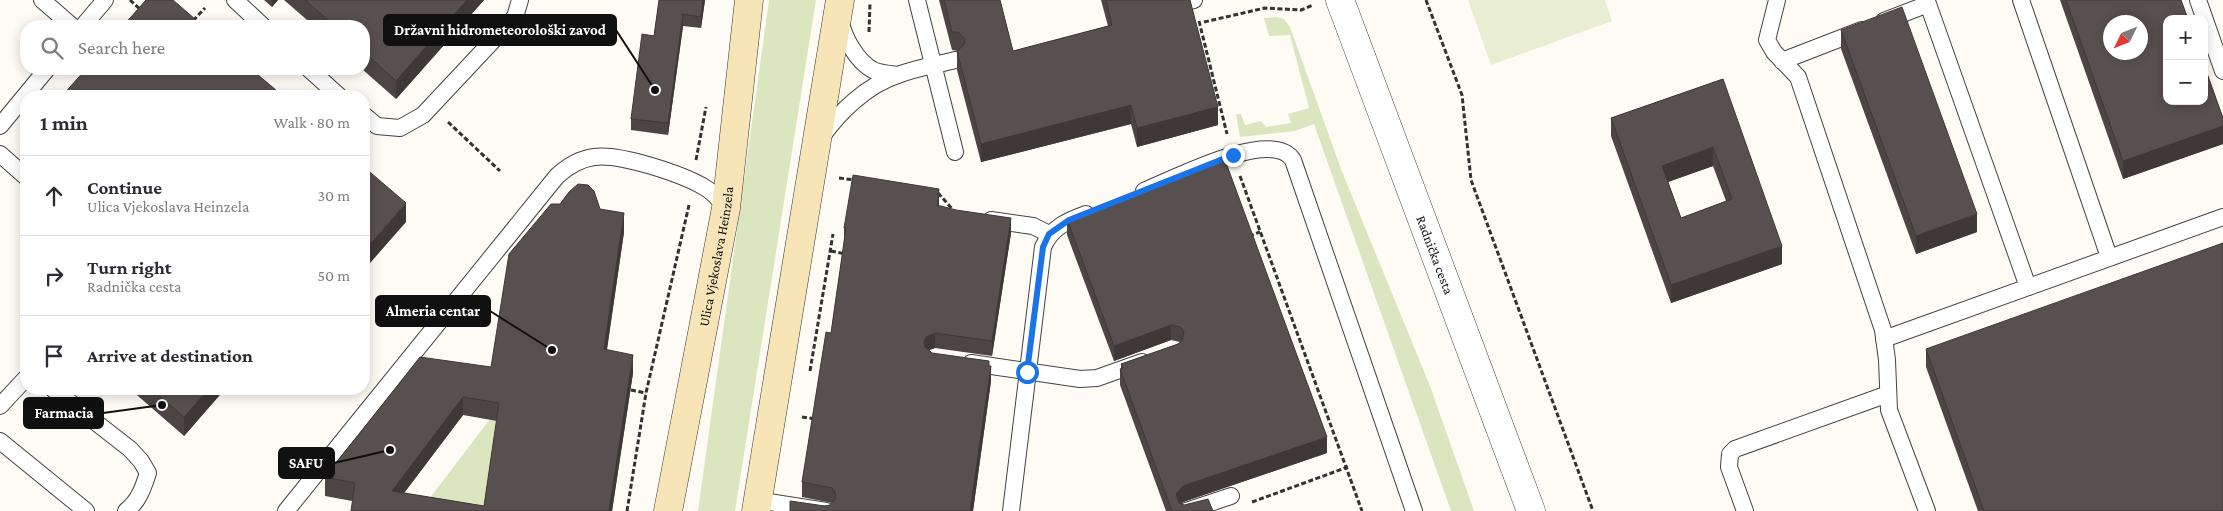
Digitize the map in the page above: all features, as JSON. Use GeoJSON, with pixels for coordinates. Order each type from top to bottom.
{"type":"FeatureCollection","features":[{"type":"Feature","properties":{"kind":"main road","name":"Ulica Vjekoslava Heinzela"},"geometry":{"type":"LineString","coordinates":[[668,511],[726,208],[749,0]]}},
{"type":"Feature","properties":{"kind":"main road"},"geometry":{"type":"LineString","coordinates":[[756,505],[839,5]]}},
{"type":"Feature","properties":{"kind":"street","name":"Radnička cesta"},"geometry":{"type":"LineString","coordinates":[[1340,0],[1531,511]]}},
{"type":"Feature","properties":{"kind":"lane"},"geometry":{"type":"LineString","coordinates":[[42,0],[65,20]]}},
{"type":"Feature","properties":{"kind":"lane"},"geometry":{"type":"LineString","coordinates":[[88,20],[105,0]]}},
{"type":"Feature","properties":{"kind":"lane"},"geometry":{"type":"LineString","coordinates":[[235,0],[257,20]]}},
{"type":"Feature","properties":{"kind":"lane"},"geometry":{"type":"LineString","coordinates":[[370,120],[378,126],[400,128],[423,115],[515,17],[520,0]]}},
{"type":"Feature","properties":{"kind":"lane"},"geometry":{"type":"LineString","coordinates":[[918,0],[955,152]]}},
{"type":"Feature","properties":{"kind":"lane"},"geometry":{"type":"LineString","coordinates":[[1777,0],[1767,40],[1774,52],[1798,77],[1883,330],[1887,360],[1889,410],[1927,511]]}},
{"type":"Feature","properties":{"kind":"lane"},"geometry":{"type":"LineString","coordinates":[[2021,0],[2109,258]]}},
{"type":"Feature","properties":{"kind":"lane"},"geometry":{"type":"LineString","coordinates":[[2198,0],[2223,71]]}},
{"type":"Feature","properties":{"kind":"lane"},"geometry":{"type":"LineString","coordinates":[[1782,61],[1928,4],[2028,287]]}},
{"type":"Feature","properties":{"kind":"lane"},"geometry":{"type":"LineString","coordinates":[[839,5],[842,30],[859,57],[873,70],[897,75]]}},
{"type":"Feature","properties":{"kind":"lane"},"geometry":{"type":"LineString","coordinates":[[816,146],[844,110],[865,93],[897,75],[955,60]]}},
{"type":"Feature","properties":{"kind":"lane"},"geometry":{"type":"LineString","coordinates":[[30,90],[43,75]]}},
{"type":"Feature","properties":{"kind":"lane"},"geometry":{"type":"LineString","coordinates":[[315,75],[332,90]]}},
{"type":"Feature","properties":{"kind":"lane"},"geometry":{"type":"LineString","coordinates":[[0,126],[20,102]]}},
{"type":"Feature","properties":{"kind":"lane"},"geometry":{"type":"LineString","coordinates":[[1126,199],[1233,155],[1272,148],[1289,154],[1297,170],[1414,511]]}},
{"type":"Feature","properties":{"kind":"lane"},"geometry":{"type":"LineString","coordinates":[[0,154],[20,171]]}},
{"type":"Feature","properties":{"kind":"lane"},"geometry":{"type":"LineString","coordinates":[[286,511],[544,191],[568,166],[585,158],[603,157],[627,160],[665,170],[706,188],[726,208]]}},
{"type":"Feature","properties":{"kind":"lane"},"geometry":{"type":"LineString","coordinates":[[1011,511],[1043,247],[1049,234],[1069,220],[1101,208]]}},
{"type":"Feature","properties":{"kind":"lane"},"geometry":{"type":"LineString","coordinates":[[957,214],[1033,226],[1049,234]]}},
{"type":"Feature","properties":{"kind":"lane"},"geometry":{"type":"LineString","coordinates":[[1884,339],[2223,217]]}},
{"type":"Feature","properties":{"kind":"lane"},"geometry":{"type":"LineString","coordinates":[[953,361],[1060,378],[1097,378],[1157,356]]}},
{"type":"Feature","properties":{"kind":"lane"},"geometry":{"type":"LineString","coordinates":[[0,406],[20,384]]}},
{"type":"Feature","properties":{"kind":"lane"},"geometry":{"type":"LineString","coordinates":[[1745,511],[1729,467],[1730,454],[1735,450],[1888,394]]}},
{"type":"Feature","properties":{"kind":"lane"},"geometry":{"type":"LineString","coordinates":[[60,395],[130,449],[141,461],[148,473],[143,490],[134,505],[126,511]]}},
{"type":"Feature","properties":{"kind":"lane"},"geometry":{"type":"LineString","coordinates":[[0,441],[86,511]]}},
{"type":"Feature","properties":{"kind":"lane"},"geometry":{"type":"LineString","coordinates":[[1186,511],[1231,496]]}},
{"type":"Feature","properties":{"kind":"lane"},"geometry":{"type":"LineString","coordinates":[[756,505],[826,511]]}},
{"type":"Feature","properties":{"kind":"path"},"geometry":{"type":"LineString","coordinates":[[130,0],[146,15]]}},
{"type":"Feature","properties":{"kind":"path"},"geometry":{"type":"LineString","coordinates":[[1426,0],[1462,95],[1471,180],[1593,511]]}},
{"type":"Feature","properties":{"kind":"path"},"geometry":{"type":"LineString","coordinates":[[194,20],[206,8]]}},
{"type":"Feature","properties":{"kind":"path"},"geometry":{"type":"LineString","coordinates":[[1227,134],[1199,23],[1265,8],[1301,10]]}},
{"type":"Feature","properties":{"kind":"path"},"geometry":{"type":"LineString","coordinates":[[627,511],[646,393],[692,195],[692,181],[706,108]]}},
{"type":"Feature","properties":{"kind":"path"},"geometry":{"type":"LineString","coordinates":[[463,139],[500,171]]}},
{"type":"Feature","properties":{"kind":"path"},"geometry":{"type":"LineString","coordinates":[[1240,176],[1286,306],[1348,467],[1362,511]]}},
{"type":"Feature","properties":{"kind":"path"},"geometry":{"type":"LineString","coordinates":[[839,178],[864,181]]}},
{"type":"Feature","properties":{"kind":"path"},"geometry":{"type":"LineString","coordinates":[[929,192],[938,193],[957,214]]}},
{"type":"Feature","properties":{"kind":"path"},"geometry":{"type":"LineString","coordinates":[[1243,239],[1260,232]]}},
{"type":"Feature","properties":{"kind":"path"},"geometry":{"type":"LineString","coordinates":[[831,251],[850,255]]}},
{"type":"Feature","properties":{"kind":"path"},"geometry":{"type":"LineString","coordinates":[[1278,309],[1286,306]]}},
{"type":"Feature","properties":{"kind":"path"},"geometry":{"type":"LineString","coordinates":[[631,390],[646,393]]}},
{"type":"Feature","properties":{"kind":"path"},"geometry":{"type":"LineString","coordinates":[[802,417],[822,420]]}},
{"type":"Feature","properties":{"kind":"path"},"geometry":{"type":"LineString","coordinates":[[1231,496],[1242,506],[1348,467]]}},
{"type":"Feature","properties":{"kind":"green space"},"geometry":{"type":"Polygon","coordinates":[[[769,0],[816,0],[735,511],[698,511],[769,0]]]}},
{"type":"Feature","properties":{"kind":"green space"},"geometry":{"type":"Polygon","coordinates":[[[1468,0],[1605,0],[1612,21],[1491,65],[1468,0]]]}},
{"type":"Feature","properties":{"kind":"green space"},"geometry":{"type":"Polygon","coordinates":[[[1277,17],[1284,19],[1290,27],[1341,169],[1430,386],[1474,511],[1451,511],[1314,124],[1295,131],[1240,137],[1236,114],[1241,114],[1245,125],[1261,121],[1266,127],[1291,123],[1288,114],[1309,108],[1290,35],[1269,36],[1264,18],[1277,17]]]}},
{"type":"Feature","properties":{"kind":"green space"},"geometry":{"type":"Polygon","coordinates":[[[490,419],[499,421],[486,511],[420,511],[490,419]]]}},
{"type":"Feature","properties":{"kind":"building"},"geometry":{"type":"Polygon","coordinates":[[[146,0],[173,0],[196,20],[128,20],[146,0]]]}},
{"type":"Feature","properties":{"kind":"building"},"geometry":{"type":"Polygon","coordinates":[[[305,0],[467,0],[396,81],[370,57],[370,20],[328,20],[305,0]]]}},
{"type":"Feature","properties":{"kind":"building"},"geometry":{"type":"Polygon","coordinates":[[[659,0],[703,0],[701,17],[683,14],[668,123],[631,119],[642,34],[654,36],[659,0]]]}},
{"type":"Feature","properties":{"kind":"building"},"geometry":{"type":"Polygon","coordinates":[[[944,0],[1000,0],[1013,51],[1112,25],[1106,0],[1190,0],[1218,107],[1137,128],[1131,105],[981,144],[957,51],[964,45],[965,39],[958,32],[952,32],[944,0]]]}},
{"type":"Feature","properties":{"kind":"building"},"geometry":{"type":"Polygon","coordinates":[[[2066,0],[2181,0],[2187,15],[2163,15],[2163,105],[2208,105],[2208,76],[2223,118],[2223,126],[2123,161],[2066,0]]]}},
{"type":"Feature","properties":{"kind":"building"},"geometry":{"type":"Polygon","coordinates":[[[1902,7],[1977,214],[1916,236],[1841,30],[1902,7]]]}},
{"type":"Feature","properties":{"kind":"building"},"geometry":{"type":"Polygon","coordinates":[[[81,75],[258,75],[276,90],[67,90],[81,75]]]}},
{"type":"Feature","properties":{"kind":"building"},"geometry":{"type":"Polygon","coordinates":[[[1723,79],[1782,246],[1671,285],[1611,118],[1723,79]],[[1713,147],[1662,166],[1681,218],[1732,199],[1713,147]]]}},
{"type":"Feature","properties":{"kind":"building"},"geometry":{"type":"Polygon","coordinates":[[[1225,160],[1327,437],[1183,486],[1176,494],[1179,503],[1184,505],[1208,499],[1213,511],[1172,511],[1120,369],[1123,368],[1121,364],[1178,344],[1182,341],[1184,332],[1180,327],[1171,325],[1114,346],[1067,219],[1225,160]]]}},
{"type":"Feature","properties":{"kind":"building"},"geometry":{"type":"Polygon","coordinates":[[[370,172],[406,203],[370,244],[370,172]]]}},
{"type":"Feature","properties":{"kind":"building"},"geometry":{"type":"Polygon","coordinates":[[[853,175],[939,189],[937,205],[956,210],[1011,218],[992,341],[935,333],[926,337],[924,342],[925,347],[932,353],[989,361],[989,366],[991,366],[970,511],[790,511],[790,501],[825,506],[830,505],[836,498],[832,488],[802,482],[826,332],[831,333],[846,228],[844,228],[853,175]]]}},
{"type":"Feature","properties":{"kind":"building"},"geometry":{"type":"Polygon","coordinates":[[[578,184],[588,185],[594,191],[600,209],[624,213],[604,349],[633,355],[609,511],[351,511],[355,483],[325,477],[420,357],[491,367],[509,254],[551,204],[560,204],[578,184]],[[463,397],[392,491],[484,506],[499,403],[463,397]]]}},
{"type":"Feature","properties":{"kind":"building"},"geometry":{"type":"Polygon","coordinates":[[[2223,243],[2223,511],[1984,511],[1926,349],[2223,243]]]}},
{"type":"Feature","properties":{"kind":"building"},"geometry":{"type":"Polygon","coordinates":[[[158,395],[204,395],[184,417],[158,395]]]}},
{"type":"Feature","properties":{"kind":"place","name":"Državni hidrometeorološki zavod"},"geometry":{"type":"Point","coordinates":[655,90]}},
{"type":"Feature","properties":{"kind":"place","name":"Almeria centar"},"geometry":{"type":"Point","coordinates":[552,350]}},
{"type":"Feature","properties":{"kind":"place","name":"Farmacia"},"geometry":{"type":"Point","coordinates":[162,405]}},
{"type":"Feature","properties":{"kind":"place","name":"SAFU"},"geometry":{"type":"Point","coordinates":[390,450]}},
{"type":"Feature","properties":{"kind":"route"},"geometry":{"type":"LineString","coordinates":[[1027,372],[1043,247],[1049,234],[1069,220],[1117,203],[1233,155]]}}]}
